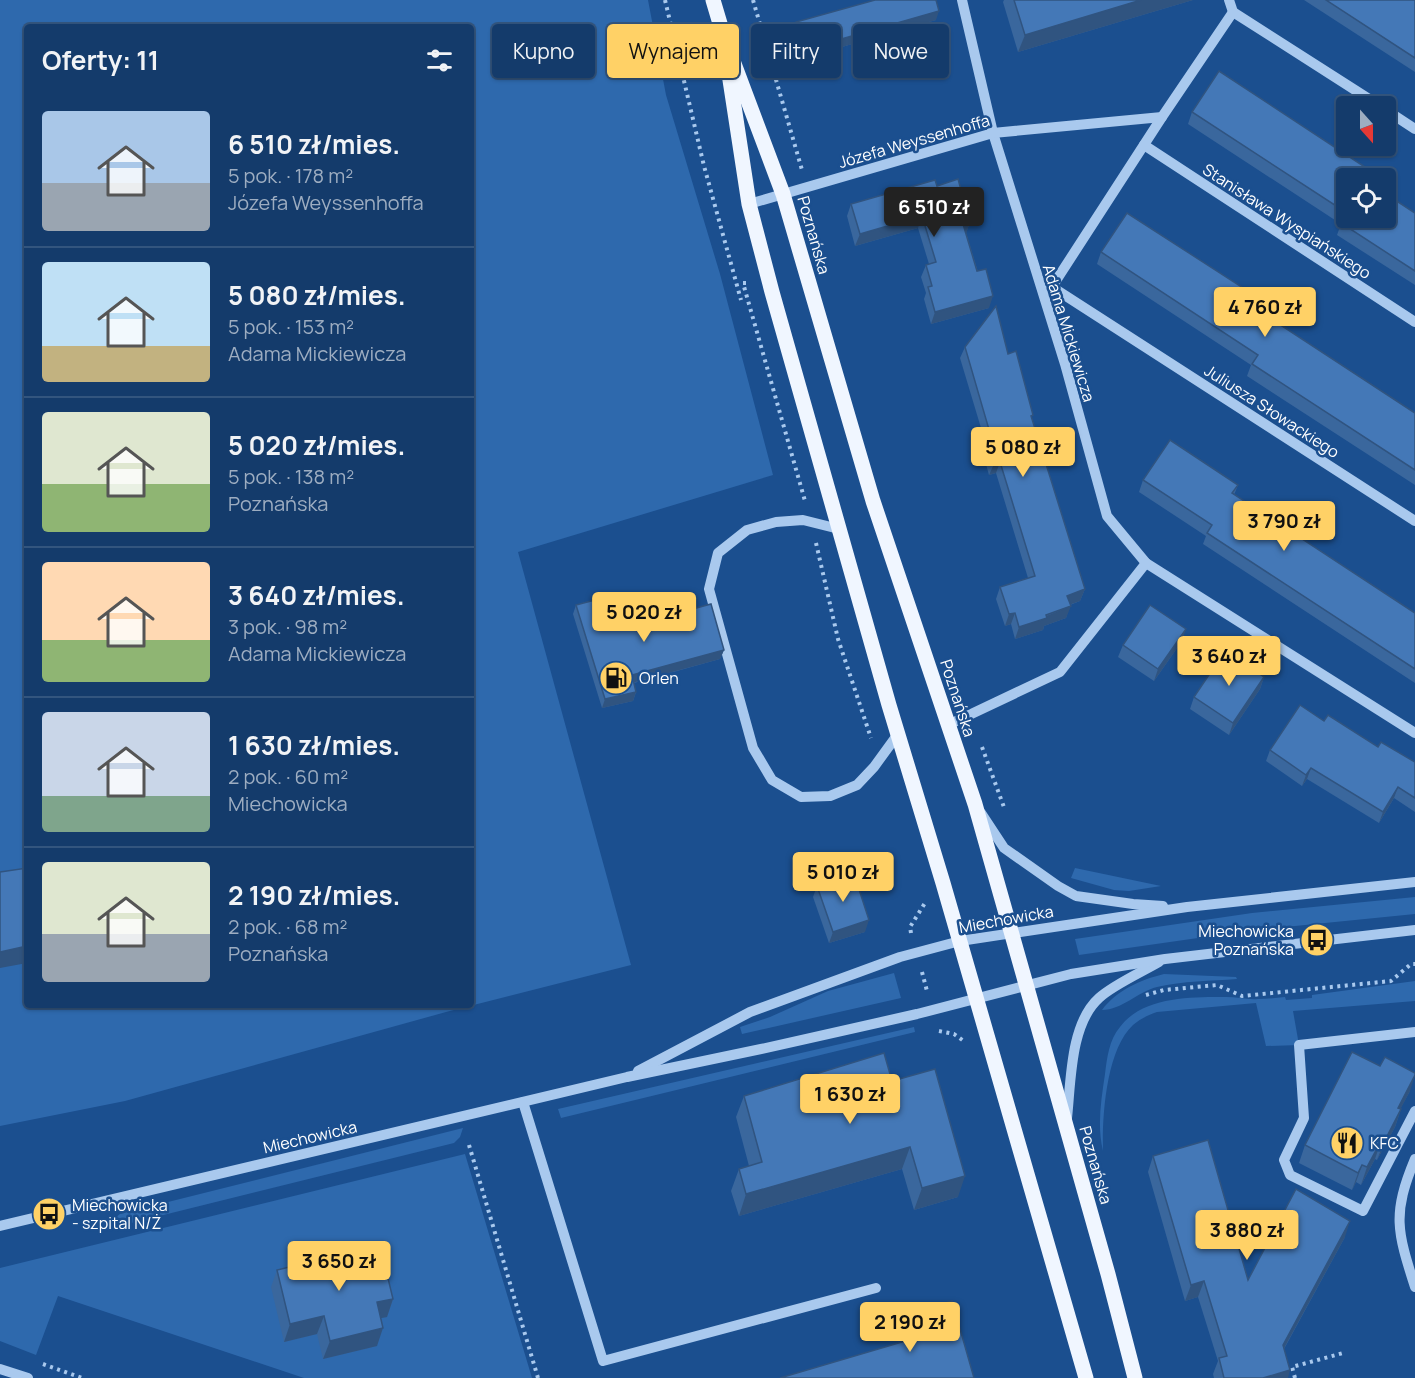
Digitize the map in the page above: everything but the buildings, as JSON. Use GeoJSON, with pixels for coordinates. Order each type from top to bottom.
{"type":"FeatureCollection","features":[{"type":"Feature","properties":{"kind":"main road","name":"Poznańska"},"geometry":{"type":"LineString","coordinates":[[713,0],[720,24]]}},
{"type":"Feature","properties":{"kind":"main road","name":"Poznańska"},"geometry":{"type":"LineString","coordinates":[[739,77],[783,195],[873,501],[975,804],[1108,1274],[1135,1378]]}},
{"type":"Feature","properties":{"kind":"main road","name":"Poznańska"},"geometry":{"type":"LineString","coordinates":[[730,78],[749,204],[839,530],[1086,1378]]}},
{"type":"Feature","properties":{"kind":"street","name":"Adama Mickiewicza"},"geometry":{"type":"LineString","coordinates":[[962,0],[993,133],[1065,364],[1107,516],[1146,563],[1415,733]]}},
{"type":"Feature","properties":{"kind":"street"},"geometry":{"type":"LineString","coordinates":[[1228,0],[1233,12],[1364,96]]}},
{"type":"Feature","properties":{"kind":"street"},"geometry":{"type":"LineString","coordinates":[[1044,300],[1233,12]]}},
{"type":"Feature","properties":{"kind":"street","name":"Józefa Weyssenhoffa"},"geometry":{"type":"LineString","coordinates":[[749,204],[993,133],[1162,117]]}},
{"type":"Feature","properties":{"kind":"street"},"geometry":{"type":"LineString","coordinates":[[1396,117],[1415,129]]}},
{"type":"Feature","properties":{"kind":"street","name":"Stanisława Wyspiańskiego"},"geometry":{"type":"LineString","coordinates":[[1144,146],[1415,322]]}},
{"type":"Feature","properties":{"kind":"street","name":"Juliusza Słowackiego"},"geometry":{"type":"LineString","coordinates":[[1052,287],[1415,520]]}},
{"type":"Feature","properties":{"kind":"street"},"geometry":{"type":"LineString","coordinates":[[839,530],[803,520],[776,522],[747,531],[718,553],[709,589],[753,748],[772,780],[801,796],[830,796],[857,785],[898,734]]}},
{"type":"Feature","properties":{"kind":"street"},"geometry":{"type":"LineString","coordinates":[[948,725],[1060,672],[1146,563]]}},
{"type":"Feature","properties":{"kind":"street"},"geometry":{"type":"LineString","coordinates":[[975,804],[1004,848],[1076,896],[1133,904],[1187,907]]}},
{"type":"Feature","properties":{"kind":"street","name":"Miechowicka"},"geometry":{"type":"LineString","coordinates":[[627,1077],[750,1012],[900,957],[960,941],[1187,907],[1415,882]]}},
{"type":"Feature","properties":{"kind":"street","name":"Miechowicka"},"geometry":{"type":"LineString","coordinates":[[0,1226],[627,1077],[976,1000],[1027,984],[1071,974],[1165,958],[1415,930]]}},
{"type":"Feature","properties":{"kind":"street"},"geometry":{"type":"LineString","coordinates":[[1066,1125],[1074,1050],[1086,1013],[1100,997],[1165,958]]}},
{"type":"Feature","properties":{"kind":"street"},"geometry":{"type":"LineString","coordinates":[[1415,1032],[1299,1045],[1304,1118],[1284,1160],[1290,1175],[1363,1211],[1415,1111]]}},
{"type":"Feature","properties":{"kind":"street"},"geometry":{"type":"LineString","coordinates":[[523,1102],[603,1361],[876,1288]]}},
{"type":"Feature","properties":{"kind":"street"},"geometry":{"type":"LineString","coordinates":[[1415,1159],[1402,1191],[1398,1220],[1405,1256],[1415,1287]]}},
{"type":"Feature","properties":{"kind":"street"},"geometry":{"type":"LineString","coordinates":[[0,1369],[28,1378]]}},
{"type":"Feature","properties":{"kind":"path"},"geometry":{"type":"LineString","coordinates":[[665,0],[704,166],[741,300]]}},
{"type":"Feature","properties":{"kind":"path"},"geometry":{"type":"LineString","coordinates":[[753,0],[807,187]]}},
{"type":"Feature","properties":{"kind":"path"},"geometry":{"type":"LineString","coordinates":[[971,715],[1005,811]]}},
{"type":"Feature","properties":{"kind":"path"},"geometry":{"type":"LineString","coordinates":[[1140,998],[1164,990],[1218,985],[1242,996],[1391,981],[1411,964],[1415,964]]}},
{"type":"Feature","properties":{"kind":"path"},"geometry":{"type":"LineString","coordinates":[[469,1145],[538,1378]]}},
{"type":"Feature","properties":{"kind":"path"},"geometry":{"type":"LineString","coordinates":[[1295,1378],[1292,1367],[1343,1353]]}},
{"type":"Feature","properties":{"kind":"shaded area"},"geometry":{"type":"Polygon","coordinates":[[[0,0],[648,0],[653,24],[607,24],[607,78],[663,78],[720,274],[773,475],[518,552],[631,965],[474,1005],[474,24],[24,24],[24,1008],[462,1008],[125,1101],[0,1126],[0,0]]]}},
{"type":"Feature","properties":{"kind":"shaded area"},"geometry":{"type":"Polygon","coordinates":[[[1075,868],[1161,886],[1129,891],[1114,890],[1071,878],[1075,868]]]}},
{"type":"Feature","properties":{"kind":"shaded area"},"geometry":{"type":"Polygon","coordinates":[[[1415,897],[1415,914],[1254,930],[1079,955],[1075,939],[1252,913],[1415,897]]]}},
{"type":"Feature","properties":{"kind":"shaded area"},"geometry":{"type":"Polygon","coordinates":[[[894,973],[901,998],[742,1034],[740,1027],[770,1017],[828,991],[894,973]]]}},
{"type":"Feature","properties":{"kind":"shaded area"},"geometry":{"type":"Polygon","coordinates":[[[1164,974],[1236,977],[1237,979],[1187,982],[1157,987],[1116,1007],[1102,1010],[1130,987],[1164,974]]]}},
{"type":"Feature","properties":{"kind":"shaded area"},"geometry":{"type":"Polygon","coordinates":[[[1415,981],[1415,1001],[1293,1011],[1299,1045],[1266,1046],[1256,1003],[1157,1012],[1144,1017],[1124,1036],[1111,1067],[1103,1120],[1103,1151],[1100,1113],[1109,1049],[1120,1027],[1141,1009],[1184,998],[1285,997],[1286,1000],[1312,998],[1312,995],[1415,981]]]}},
{"type":"Feature","properties":{"kind":"shaded area"},"geometry":{"type":"Polygon","coordinates":[[[914,1027],[915,1032],[561,1118],[558,1109],[914,1027]]]}},
{"type":"Feature","properties":{"kind":"shaded area"},"geometry":{"type":"Polygon","coordinates":[[[463,1128],[460,1137],[454,1143],[99,1231],[120,1214],[463,1128]]]}},
{"type":"Feature","properties":{"kind":"shaded area"},"geometry":{"type":"Polygon","coordinates":[[[465,1154],[532,1378],[304,1378],[58,1296],[36,1355],[0,1341],[0,1268],[465,1154]]]}},
{"type":"Feature","properties":{"kind":"place","name":"Orlen"},"geometry":{"type":"Point","coordinates":[616,678]}},
{"type":"Feature","properties":{"kind":"place","name":"Miechowicka Poznańska"},"geometry":{"type":"Point","coordinates":[1317,940]}},
{"type":"Feature","properties":{"kind":"place","name":"KFC"},"geometry":{"type":"Point","coordinates":[1347,1143]}},
{"type":"Feature","properties":{"kind":"place","name":"Miechowicka - szpital N/Ż"},"geometry":{"type":"Point","coordinates":[49,1214]}}]}
